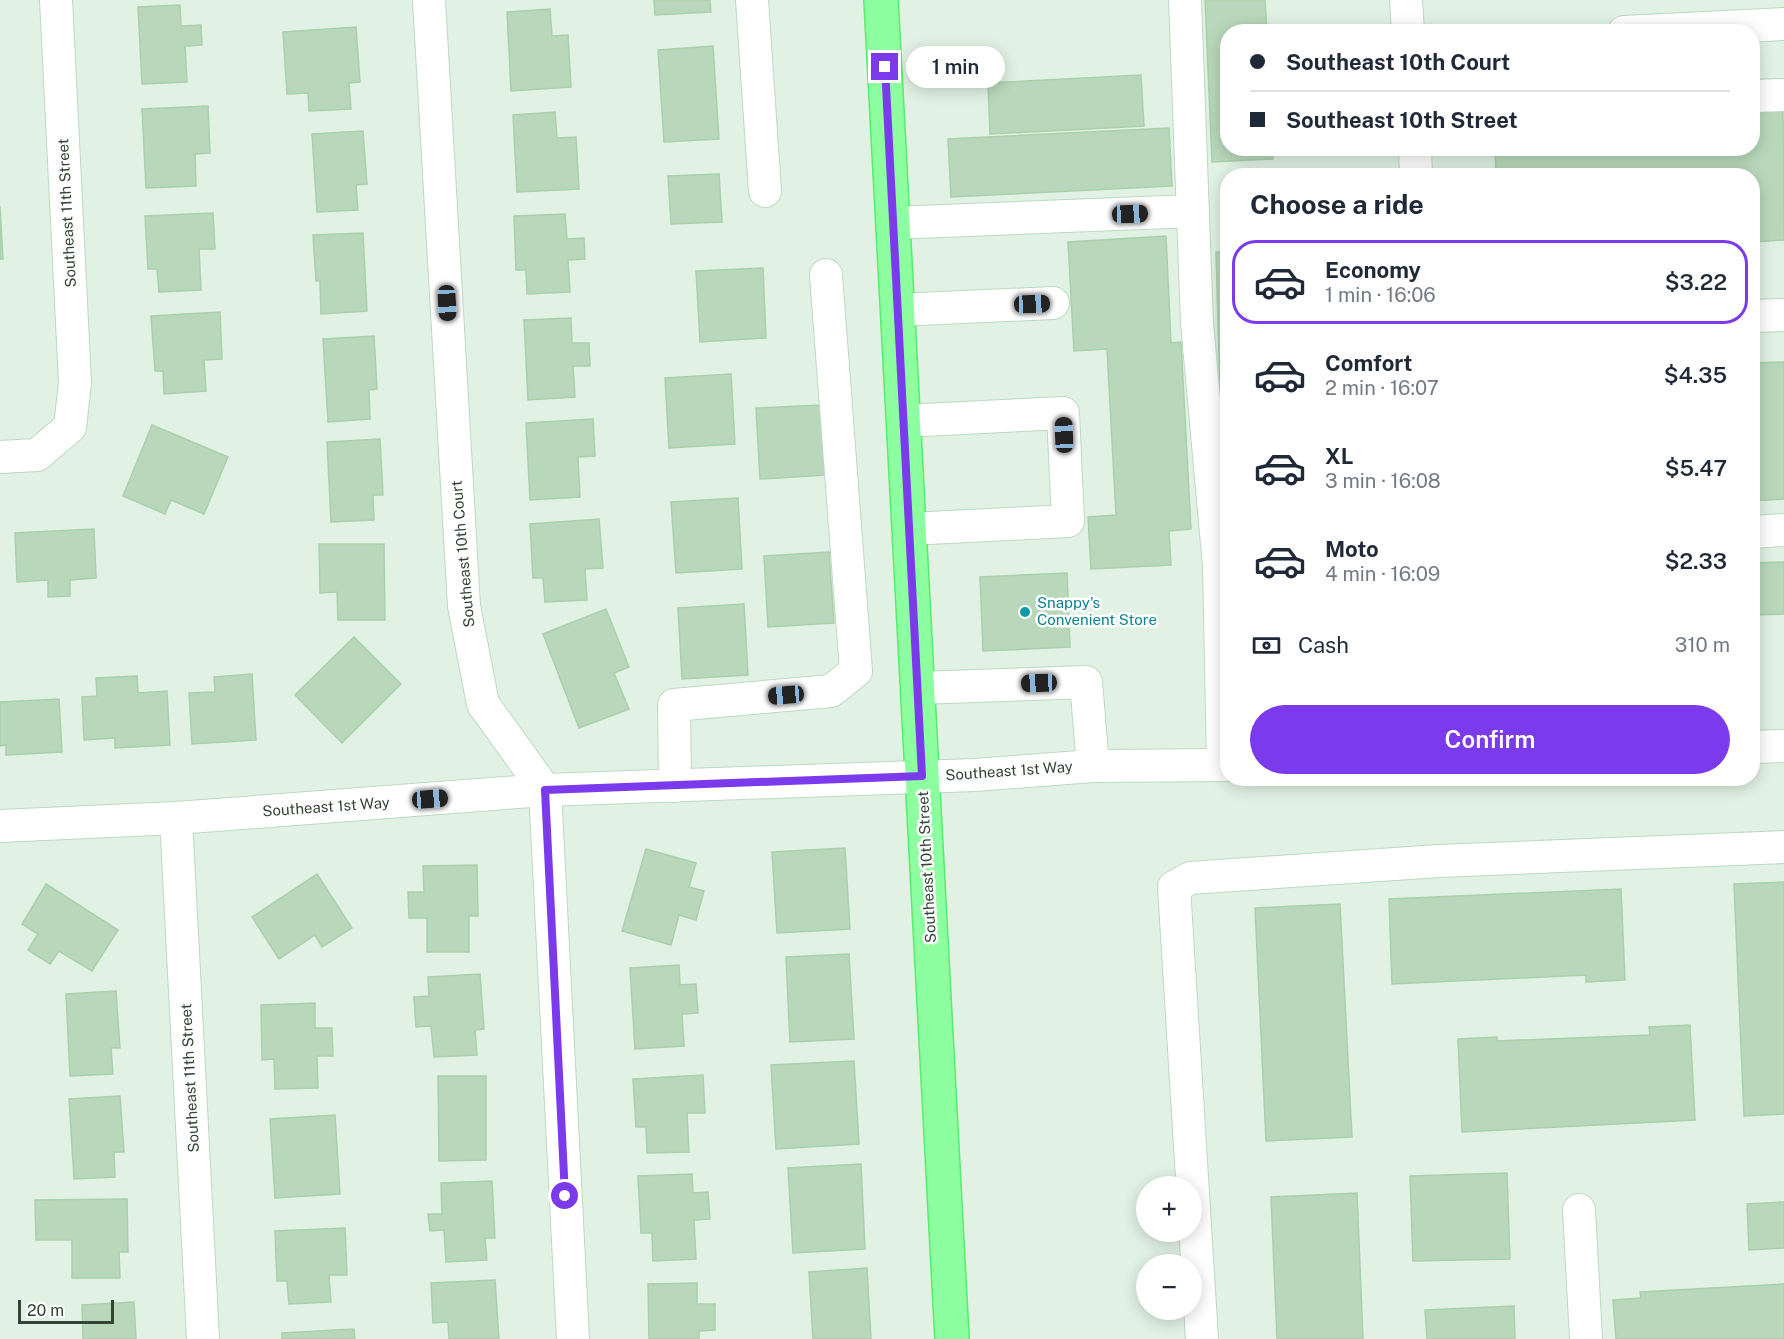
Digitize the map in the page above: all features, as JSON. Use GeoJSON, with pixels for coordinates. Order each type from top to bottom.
{"type":"FeatureCollection","features":[{"type":"Feature","properties":{"kind":"main road","name":"Southeast 10th Street"},"geometry":{"type":"LineString","coordinates":[[881,0],[952,1339]]}},
{"type":"Feature","properties":{"kind":"street","name":"Southeast 11th Street"},"geometry":{"type":"LineString","coordinates":[[0,457],[38,455],[70,427],[75,383],[56,0]]}},
{"type":"Feature","properties":{"kind":"street","name":"Southeast 10th Court"},"geometry":{"type":"LineString","coordinates":[[429,0],[464,606],[483,704],[545,790]]}},
{"type":"Feature","properties":{"kind":"street"},"geometry":{"type":"LineString","coordinates":[[752,0],[765,191]]}},
{"type":"Feature","properties":{"kind":"street"},"geometry":{"type":"LineString","coordinates":[[1185,0],[1197,323],[1220,599]]}},
{"type":"Feature","properties":{"kind":"street"},"geometry":{"type":"LineString","coordinates":[[1406,0],[1408,24]]}},
{"type":"Feature","properties":{"kind":"street"},"geometry":{"type":"LineString","coordinates":[[1760,25],[1784,24]]}},
{"type":"Feature","properties":{"kind":"street"},"geometry":{"type":"LineString","coordinates":[[1760,96],[1784,95]]}},
{"type":"Feature","properties":{"kind":"street"},"geometry":{"type":"LineString","coordinates":[[893,223],[1193,211]]}},
{"type":"Feature","properties":{"kind":"street"},"geometry":{"type":"LineString","coordinates":[[675,786],[674,705],[831,691],[856,670],[826,275]]}},
{"type":"Feature","properties":{"kind":"street"},"geometry":{"type":"LineString","coordinates":[[897,310],[1053,303]]}},
{"type":"Feature","properties":{"kind":"street"},"geometry":{"type":"LineString","coordinates":[[1760,316],[1784,315]]}},
{"type":"Feature","properties":{"kind":"street"},"geometry":{"type":"LineString","coordinates":[[903,421],[1063,413],[1068,521],[909,529]]}},
{"type":"Feature","properties":{"kind":"street"},"geometry":{"type":"LineString","coordinates":[[1760,532],[1784,531]]}},
{"type":"Feature","properties":{"kind":"street"},"geometry":{"type":"LineString","coordinates":[[917,688],[1086,682],[1093,766]]}},
{"type":"Feature","properties":{"kind":"street"},"geometry":{"type":"LineString","coordinates":[[1760,747],[1784,746]]}},
{"type":"Feature","properties":{"kind":"street","name":"Southeast 1st Way"},"geometry":{"type":"LineString","coordinates":[[0,826],[176,818],[545,790],[922,776],[1093,766],[1220,765]]}},
{"type":"Feature","properties":{"kind":"street"},"geometry":{"type":"LineString","coordinates":[[545,790],[573,1339]]}},
{"type":"Feature","properties":{"kind":"street","name":"Southeast 11th Street"},"geometry":{"type":"LineString","coordinates":[[176,818],[203,1339]]}},
{"type":"Feature","properties":{"kind":"street"},"geometry":{"type":"LineString","coordinates":[[1202,1339],[1174,887],[1191,878],[1415,862],[1784,847]]}},
{"type":"Feature","properties":{"kind":"street"},"geometry":{"type":"LineString","coordinates":[[1579,1210],[1586,1339]]}},
{"type":"Feature","properties":{"kind":"building"},"geometry":{"type":"Polygon","coordinates":[[[654,0],[710,0],[711,12],[655,15],[654,0]]]}},
{"type":"Feature","properties":{"kind":"building"},"geometry":{"type":"Polygon","coordinates":[[[1205,0],[1265,0],[1266,24],[1220,24],[1220,156],[1273,156],[1273,159],[1212,162],[1205,0]]]}},
{"type":"Feature","properties":{"kind":"building"},"geometry":{"type":"Polygon","coordinates":[[[180,5],[181,26],[201,25],[202,45],[185,46],[187,82],[142,84],[138,7],[180,5]]]}},
{"type":"Feature","properties":{"kind":"building"},"geometry":{"type":"Polygon","coordinates":[[[550,9],[552,36],[568,35],[571,87],[511,91],[507,12],[550,9]]]}},
{"type":"Feature","properties":{"kind":"building"},"geometry":{"type":"Polygon","coordinates":[[[356,27],[360,82],[349,83],[351,109],[309,111],[308,93],[287,94],[283,32],[356,27]]]}},
{"type":"Feature","properties":{"kind":"building"},"geometry":{"type":"Polygon","coordinates":[[[713,46],[719,139],[664,142],[658,50],[713,46]]]}},
{"type":"Feature","properties":{"kind":"building"},"geometry":{"type":"Polygon","coordinates":[[[1141,75],[1144,126],[990,134],[988,83],[1141,75]]]}},
{"type":"Feature","properties":{"kind":"building"},"geometry":{"type":"Polygon","coordinates":[[[208,106],[210,153],[195,154],[196,186],[146,188],[142,109],[208,106]]]}},
{"type":"Feature","properties":{"kind":"building"},"geometry":{"type":"Polygon","coordinates":[[[1783,111],[1784,240],[1760,242],[1760,168],[1496,168],[1495,156],[1760,156],[1760,112],[1783,111]]]}},
{"type":"Feature","properties":{"kind":"building"},"geometry":{"type":"Polygon","coordinates":[[[555,112],[557,138],[576,137],[579,189],[517,192],[513,115],[555,112]]]}},
{"type":"Feature","properties":{"kind":"building"},"geometry":{"type":"Polygon","coordinates":[[[1169,128],[1172,186],[951,197],[948,139],[1169,128]]]}},
{"type":"Feature","properties":{"kind":"building"},"geometry":{"type":"Polygon","coordinates":[[[363,131],[367,184],[356,185],[358,210],[317,212],[312,134],[363,131]]]}},
{"type":"Feature","properties":{"kind":"building"},"geometry":{"type":"Polygon","coordinates":[[[719,174],[722,222],[671,224],[668,176],[719,174]]]}},
{"type":"Feature","properties":{"kind":"building"},"geometry":{"type":"Polygon","coordinates":[[[0,206],[3,259],[0,259],[0,206]]]}},
{"type":"Feature","properties":{"kind":"building"},"geometry":{"type":"Polygon","coordinates":[[[213,213],[215,249],[199,249],[201,290],[159,292],[157,269],[148,269],[145,216],[213,213]]]}},
{"type":"Feature","properties":{"kind":"building"},"geometry":{"type":"Polygon","coordinates":[[[565,214],[567,239],[584,238],[585,259],[568,260],[570,292],[527,294],[526,270],[516,270],[514,216],[565,214]]]}},
{"type":"Feature","properties":{"kind":"building"},"geometry":{"type":"Polygon","coordinates":[[[363,233],[367,311],[321,314],[320,281],[316,281],[313,235],[363,233]]]}},
{"type":"Feature","properties":{"kind":"building"},"geometry":{"type":"Polygon","coordinates":[[[1166,236],[1171,343],[1181,342],[1191,529],[1169,531],[1171,565],[1091,569],[1088,517],[1116,515],[1107,349],[1074,351],[1068,242],[1166,236]]]}},
{"type":"Feature","properties":{"kind":"building"},"geometry":{"type":"Polygon","coordinates":[[[1216,252],[1220,252],[1220,390],[1216,252]]]}},
{"type":"Feature","properties":{"kind":"building"},"geometry":{"type":"Polygon","coordinates":[[[763,268],[766,338],[700,342],[696,271],[763,268]]]}},
{"type":"Feature","properties":{"kind":"building"},"geometry":{"type":"Polygon","coordinates":[[[220,312],[222,359],[204,360],[206,391],[164,394],[163,371],[155,371],[151,316],[220,312]]]}},
{"type":"Feature","properties":{"kind":"building"},"geometry":{"type":"Polygon","coordinates":[[[571,318],[572,343],[589,343],[590,366],[573,366],[575,397],[528,400],[524,320],[571,318]]]}},
{"type":"Feature","properties":{"kind":"building"},"geometry":{"type":"Polygon","coordinates":[[[374,336],[377,389],[369,390],[370,419],[328,422],[323,339],[374,336]]]}},
{"type":"Feature","properties":{"kind":"building"},"geometry":{"type":"Polygon","coordinates":[[[1784,362],[1784,499],[1760,500],[1760,363],[1784,362]]]}},
{"type":"Feature","properties":{"kind":"building"},"geometry":{"type":"Polygon","coordinates":[[[731,374],[735,444],[669,448],[665,378],[731,374]]]}},
{"type":"Feature","properties":{"kind":"building"},"geometry":{"type":"Polygon","coordinates":[[[822,405],[826,475],[760,479],[756,408],[822,405]]]}},
{"type":"Feature","properties":{"kind":"building"},"geometry":{"type":"Polygon","coordinates":[[[593,419],[595,456],[578,457],[580,497],[530,500],[526,423],[593,419]]]}},
{"type":"Feature","properties":{"kind":"building"},"geometry":{"type":"Polygon","coordinates":[[[152,425],[228,457],[204,514],[171,500],[165,514],[123,496],[152,425]]]}},
{"type":"Feature","properties":{"kind":"building"},"geometry":{"type":"Polygon","coordinates":[[[380,439],[383,495],[373,495],[374,520],[331,522],[327,442],[380,439]]]}},
{"type":"Feature","properties":{"kind":"building"},"geometry":{"type":"Polygon","coordinates":[[[738,498],[742,569],[676,573],[671,502],[738,498]]]}},
{"type":"Feature","properties":{"kind":"building"},"geometry":{"type":"Polygon","coordinates":[[[599,519],[603,568],[585,569],[587,600],[545,602],[543,578],[533,578],[530,524],[599,519]]]}},
{"type":"Feature","properties":{"kind":"building"},"geometry":{"type":"Polygon","coordinates":[[[94,529],[96,578],[70,580],[70,596],[48,597],[48,580],[17,582],[15,533],[94,529]]]}},
{"type":"Feature","properties":{"kind":"building"},"geometry":{"type":"Polygon","coordinates":[[[319,544],[384,544],[385,620],[338,620],[337,592],[320,593],[319,544]]]}},
{"type":"Feature","properties":{"kind":"building"},"geometry":{"type":"Polygon","coordinates":[[[829,552],[834,623],[768,627],[764,556],[829,552]]]}},
{"type":"Feature","properties":{"kind":"building"},"geometry":{"type":"Polygon","coordinates":[[[1784,562],[1784,614],[1760,615],[1760,563],[1784,562]]]}},
{"type":"Feature","properties":{"kind":"building","name":"Snappy's Convenient Store"},"geometry":{"type":"Polygon","coordinates":[[[1067,573],[1070,647],[983,651],[980,577],[1067,573]]]}},
{"type":"Feature","properties":{"kind":"building"},"geometry":{"type":"Polygon","coordinates":[[[744,604],[748,675],[682,679],[678,608],[744,604]]]}},
{"type":"Feature","properties":{"kind":"building"},"geometry":{"type":"Polygon","coordinates":[[[606,609],[629,667],[614,673],[629,709],[579,728],[543,634],[606,609]]]}},
{"type":"Feature","properties":{"kind":"building"},"geometry":{"type":"Polygon","coordinates":[[[354,637],[401,684],[342,743],[295,695],[354,637]]]}},
{"type":"Feature","properties":{"kind":"building"},"geometry":{"type":"Polygon","coordinates":[[[252,674],[256,740],[192,744],[189,693],[215,692],[214,677],[252,674]]]}},
{"type":"Feature","properties":{"kind":"building"},"geometry":{"type":"Polygon","coordinates":[[[137,676],[138,693],[167,691],[170,745],[115,748],[115,738],[84,740],[82,697],[97,696],[96,678],[137,676]]]}},
{"type":"Feature","properties":{"kind":"building"},"geometry":{"type":"Polygon","coordinates":[[[59,699],[62,752],[6,755],[6,745],[0,746],[0,702],[59,699]]]}},
{"type":"Feature","properties":{"kind":"building"},"geometry":{"type":"Polygon","coordinates":[[[845,848],[850,929],[777,933],[772,852],[845,848]]]}},
{"type":"Feature","properties":{"kind":"building"},"geometry":{"type":"Polygon","coordinates":[[[646,849],[696,863],[689,887],[704,891],[696,920],[679,915],[671,945],[622,931],[646,849]]]}},
{"type":"Feature","properties":{"kind":"building"},"geometry":{"type":"Polygon","coordinates":[[[477,865],[478,916],[469,916],[469,952],[427,952],[427,918],[409,918],[408,892],[424,892],[423,866],[477,865]]]}},
{"type":"Feature","properties":{"kind":"building"},"geometry":{"type":"Polygon","coordinates":[[[317,874],[352,928],[322,947],[315,935],[279,959],[252,917],[317,874]]]}},
{"type":"Feature","properties":{"kind":"building"},"geometry":{"type":"Polygon","coordinates":[[[1784,882],[1784,1114],[1744,1116],[1734,884],[1784,882]]]}},
{"type":"Feature","properties":{"kind":"building"},"geometry":{"type":"Polygon","coordinates":[[[46,884],[118,930],[92,971],[59,951],[50,964],[28,950],[38,934],[22,924],[46,884]]]}},
{"type":"Feature","properties":{"kind":"building"},"geometry":{"type":"Polygon","coordinates":[[[1621,889],[1625,980],[1586,982],[1586,975],[1392,984],[1389,899],[1621,889]]]}},
{"type":"Feature","properties":{"kind":"building"},"geometry":{"type":"Polygon","coordinates":[[[1340,904],[1352,1137],[1266,1141],[1255,908],[1340,904]]]}},
{"type":"Feature","properties":{"kind":"building"},"geometry":{"type":"Polygon","coordinates":[[[849,954],[854,1039],[790,1042],[786,957],[849,954]]]}},
{"type":"Feature","properties":{"kind":"building"},"geometry":{"type":"Polygon","coordinates":[[[679,965],[680,985],[696,984],[698,1013],[682,1014],[684,1046],[635,1049],[630,968],[679,965]]]}},
{"type":"Feature","properties":{"kind":"building"},"geometry":{"type":"Polygon","coordinates":[[[480,974],[484,1029],[475,1030],[477,1055],[434,1057],[431,1026],[416,1027],[414,997],[429,996],[428,977],[480,974]]]}},
{"type":"Feature","properties":{"kind":"building"},"geometry":{"type":"Polygon","coordinates":[[[116,991],[120,1048],[111,1048],[113,1074],[70,1076],[66,994],[116,991]]]}},
{"type":"Feature","properties":{"kind":"building"},"geometry":{"type":"Polygon","coordinates":[[[315,1003],[315,1028],[332,1028],[333,1056],[317,1056],[318,1088],[275,1089],[274,1059],[262,1060],[261,1005],[315,1003]]]}},
{"type":"Feature","properties":{"kind":"building"},"geometry":{"type":"Polygon","coordinates":[[[1690,1025],[1695,1120],[1462,1132],[1458,1039],[1497,1037],[1497,1041],[1650,1035],[1649,1027],[1690,1025]]]}},
{"type":"Feature","properties":{"kind":"building"},"geometry":{"type":"Polygon","coordinates":[[[854,1061],[859,1144],[776,1149],[771,1065],[854,1061]]]}},
{"type":"Feature","properties":{"kind":"building"},"geometry":{"type":"Polygon","coordinates":[[[703,1075],[705,1113],[687,1113],[689,1152],[647,1153],[646,1127],[636,1127],[633,1079],[703,1075]]]}},
{"type":"Feature","properties":{"kind":"building"},"geometry":{"type":"Polygon","coordinates":[[[438,1076],[486,1076],[486,1160],[439,1161],[438,1076]]]}},
{"type":"Feature","properties":{"kind":"building"},"geometry":{"type":"Polygon","coordinates":[[[120,1096],[124,1152],[114,1152],[115,1177],[74,1179],[69,1099],[120,1096]]]}},
{"type":"Feature","properties":{"kind":"building"},"geometry":{"type":"Polygon","coordinates":[[[335,1115],[340,1194],[275,1198],[270,1119],[335,1115]]]}},
{"type":"Feature","properties":{"kind":"building"},"geometry":{"type":"Polygon","coordinates":[[[861,1164],[865,1249],[793,1253],[788,1168],[861,1164]]]}},
{"type":"Feature","properties":{"kind":"building"},"geometry":{"type":"Polygon","coordinates":[[[1507,1173],[1510,1259],[1413,1261],[1410,1176],[1507,1173]]]}},
{"type":"Feature","properties":{"kind":"building"},"geometry":{"type":"Polygon","coordinates":[[[692,1174],[693,1193],[708,1192],[710,1219],[694,1220],[696,1259],[653,1261],[652,1233],[641,1233],[638,1176],[692,1174]]]}},
{"type":"Feature","properties":{"kind":"building"},"geometry":{"type":"Polygon","coordinates":[[[492,1181],[495,1238],[485,1238],[487,1260],[446,1262],[444,1230],[430,1231],[428,1214],[442,1214],[441,1183],[492,1181]]]}},
{"type":"Feature","properties":{"kind":"building"},"geometry":{"type":"Polygon","coordinates":[[[1357,1193],[1363,1339],[1277,1339],[1271,1197],[1357,1193]]]}},
{"type":"Feature","properties":{"kind":"building"},"geometry":{"type":"Polygon","coordinates":[[[127,1199],[128,1252],[119,1252],[120,1278],[72,1278],[72,1240],[36,1240],[35,1200],[127,1199]]]}},
{"type":"Feature","properties":{"kind":"building"},"geometry":{"type":"Polygon","coordinates":[[[1784,1202],[1784,1248],[1749,1250],[1747,1204],[1784,1202]]]}},
{"type":"Feature","properties":{"kind":"building"},"geometry":{"type":"Polygon","coordinates":[[[345,1228],[347,1275],[329,1275],[331,1302],[289,1304],[287,1281],[277,1281],[275,1231],[345,1228]]]}},
{"type":"Feature","properties":{"kind":"building"},"geometry":{"type":"Polygon","coordinates":[[[867,1268],[871,1339],[813,1339],[809,1272],[867,1268]]]}},
{"type":"Feature","properties":{"kind":"building"},"geometry":{"type":"Polygon","coordinates":[[[495,1280],[499,1339],[449,1339],[448,1322],[433,1323],[431,1283],[495,1280]]]}},
{"type":"Feature","properties":{"kind":"building"},"geometry":{"type":"Polygon","coordinates":[[[697,1283],[697,1304],[715,1304],[715,1330],[699,1331],[699,1339],[649,1339],[648,1284],[697,1283]]]}},
{"type":"Feature","properties":{"kind":"building"},"geometry":{"type":"Polygon","coordinates":[[[1784,1284],[1784,1339],[1616,1339],[1613,1300],[1641,1298],[1640,1292],[1784,1284]]]}},
{"type":"Feature","properties":{"kind":"building"},"geometry":{"type":"Polygon","coordinates":[[[134,1302],[136,1339],[83,1339],[82,1305],[134,1302]]]}},
{"type":"Feature","properties":{"kind":"building"},"geometry":{"type":"Polygon","coordinates":[[[1514,1306],[1515,1339],[1427,1339],[1425,1310],[1514,1306]]]}},
{"type":"Feature","properties":{"kind":"building"},"geometry":{"type":"Polygon","coordinates":[[[354,1329],[355,1339],[282,1339],[282,1333],[354,1329]]]}},
{"type":"Feature","properties":{"kind":"place","name":"Snappy's Convenient Store"},"geometry":{"type":"Point","coordinates":[1025,612]}},
{"type":"Feature","properties":{"kind":"route"},"geometry":{"type":"LineString","coordinates":[[565,1196],[545,790],[922,776],[885,67]]}}]}
